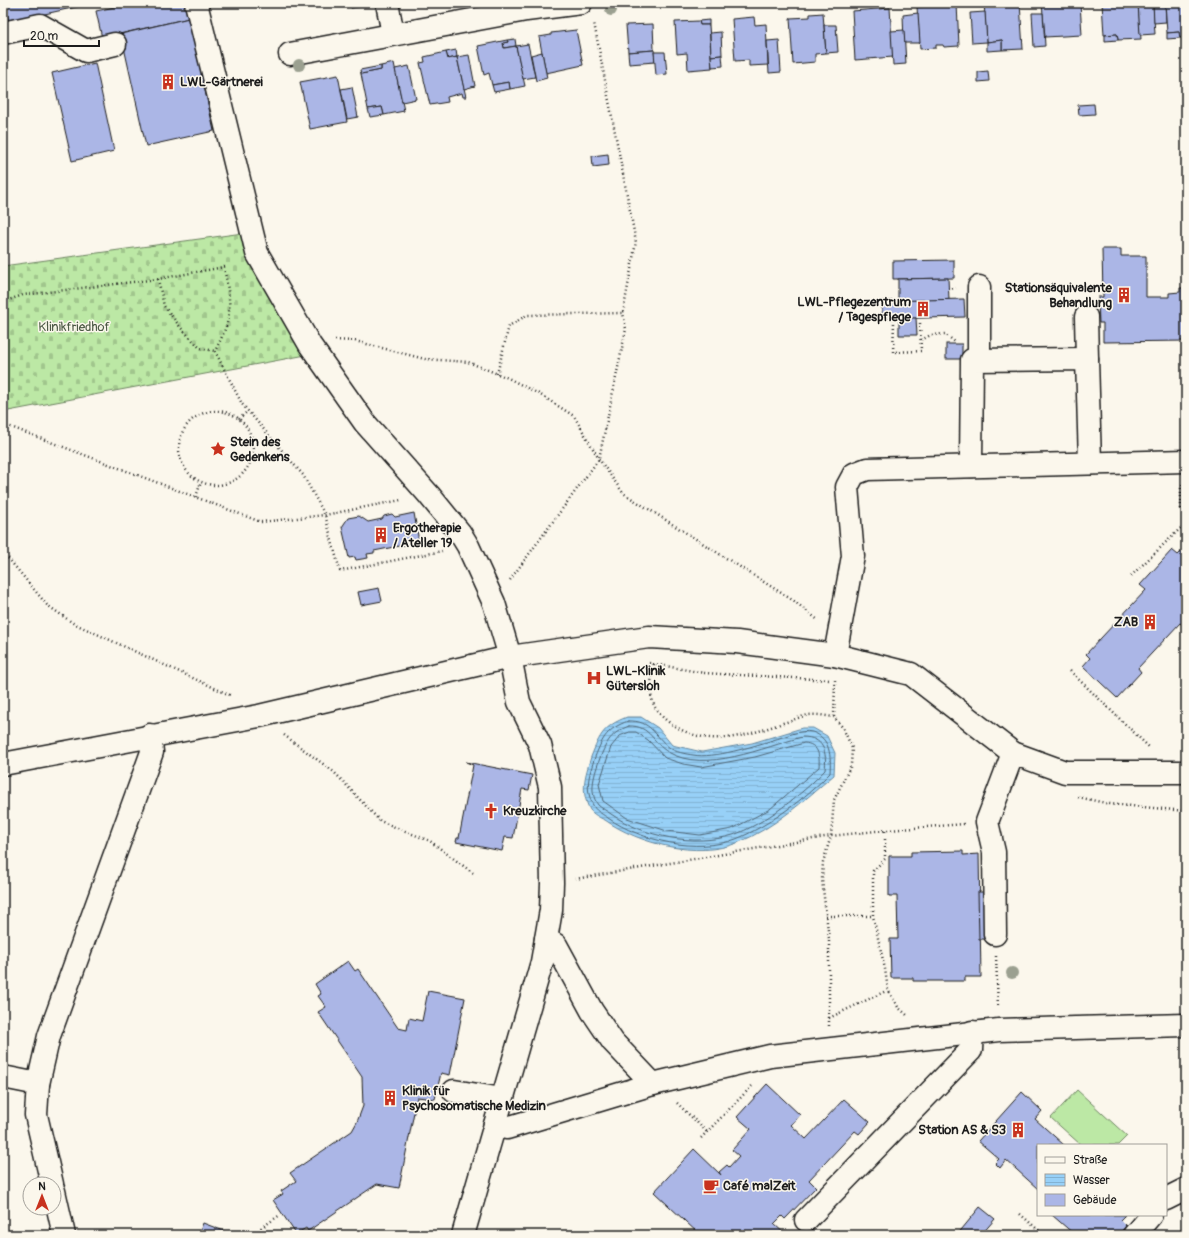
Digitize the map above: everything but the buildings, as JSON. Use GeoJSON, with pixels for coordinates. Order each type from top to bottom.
{"type":"FeatureCollection","features":[{"type":"Feature","properties":{"kind":"street"},"geometry":{"type":"LineString","coordinates":[[196,3],[257,253],[310,345],[365,423],[429,494],[460,533],[468,546],[494,603],[510,657],[519,702],[540,745],[550,787],[552,882],[551,910],[542,962],[463,1235]]}},
{"type":"Feature","properties":{"kind":"street"},"geometry":{"type":"LineString","coordinates":[[386,3],[393,34]]}},
{"type":"Feature","properties":{"kind":"street"},"geometry":{"type":"LineString","coordinates":[[290,54],[526,10],[587,11]]}},
{"type":"Feature","properties":{"kind":"street"},"geometry":{"type":"LineString","coordinates":[[3,33],[40,26],[86,51],[115,44]]}},
{"type":"Feature","properties":{"kind":"street"},"geometry":{"type":"LineString","coordinates":[[979,287],[979,360]]}},
{"type":"Feature","properties":{"kind":"street"},"geometry":{"type":"LineString","coordinates":[[1086,317],[1090,462]]}},
{"type":"Feature","properties":{"kind":"street"},"geometry":{"type":"LineString","coordinates":[[971,466],[972,360],[1087,359]]}},
{"type":"Feature","properties":{"kind":"street"},"geometry":{"type":"LineString","coordinates":[[837,646],[852,556],[847,487],[854,474],[867,469],[1090,462],[1183,461]]}},
{"type":"Feature","properties":{"kind":"street"},"geometry":{"type":"LineString","coordinates":[[3,764],[150,735],[259,716],[510,657],[649,637],[837,646],[911,674],[1013,753],[1065,772],[1186,772]]}},
{"type":"Feature","properties":{"kind":"street"},"geometry":{"type":"LineString","coordinates":[[50,1176],[36,1115],[38,1084],[49,1036],[152,752],[150,735]]}},
{"type":"Feature","properties":{"kind":"street"},"geometry":{"type":"LineString","coordinates":[[995,943],[994,852],[987,822],[1013,753]]}},
{"type":"Feature","properties":{"kind":"street"},"geometry":{"type":"LineString","coordinates":[[546,939],[556,945],[592,1011],[613,1042],[653,1084]]}},
{"type":"Feature","properties":{"kind":"street"},"geometry":{"type":"LineString","coordinates":[[494,1125],[507,1128],[653,1084],[770,1056],[972,1032],[1186,1025]]}},
{"type":"Feature","properties":{"kind":"street"},"geometry":{"type":"LineString","coordinates":[[806,1220],[971,1050],[972,1032]]}},
{"type":"Feature","properties":{"kind":"street"},"geometry":{"type":"LineString","coordinates":[[3,1077],[38,1084]]}},
{"type":"Feature","properties":{"kind":"street"},"geometry":{"type":"LineString","coordinates":[[454,1091],[502,1099]]}},
{"type":"Feature","properties":{"kind":"street"},"geometry":{"type":"LineString","coordinates":[[1167,1198],[1186,1189]]}},
{"type":"Feature","properties":{"kind":"street"},"geometry":{"type":"LineString","coordinates":[[60,1216],[64,1235]]}},
{"type":"Feature","properties":{"kind":"street"},"geometry":{"type":"LineString","coordinates":[[1134,1235],[1150,1216]]}},
{"type":"Feature","properties":{"kind":"path"},"geometry":{"type":"LineString","coordinates":[[494,603],[599,459],[626,329],[623,312],[636,242],[587,11]]}},
{"type":"Feature","properties":{"kind":"path"},"geometry":{"type":"LineString","coordinates":[[3,302],[23,295],[158,279],[224,267],[230,310],[226,329],[215,351]]}},
{"type":"Feature","properties":{"kind":"path"},"geometry":{"type":"LineString","coordinates":[[158,279],[164,306],[181,328],[200,348],[215,351]]}},
{"type":"Feature","properties":{"kind":"path"},"geometry":{"type":"LineString","coordinates":[[497,374],[509,326],[527,315],[623,312]]}},
{"type":"Feature","properties":{"kind":"path"},"geometry":{"type":"LineString","coordinates":[[894,322],[893,352],[921,351],[920,322]]}},
{"type":"Feature","properties":{"kind":"path"},"geometry":{"type":"LineString","coordinates":[[921,340],[931,335],[944,334],[956,344]]}},
{"type":"Feature","properties":{"kind":"path"},"geometry":{"type":"LineString","coordinates":[[310,345],[338,339],[355,341],[425,359],[468,362],[539,394],[574,416],[599,459],[623,493],[794,601],[837,646],[834,717],[843,728],[852,748],[851,764],[834,800],[831,836],[824,862],[822,880],[829,939],[828,1048]]}},
{"type":"Feature","properties":{"kind":"path"},"geometry":{"type":"LineString","coordinates":[[215,351],[242,404],[303,475],[325,515],[340,571],[468,546]]}},
{"type":"Feature","properties":{"kind":"path"},"geometry":{"type":"LineString","coordinates":[[212,411],[225,411],[239,419],[246,426],[251,437],[253,449],[250,462],[244,472],[235,480],[224,484],[201,482],[191,475],[184,466],[179,455],[179,443],[182,432],[190,421],[200,414],[212,411]]}},
{"type":"Feature","properties":{"kind":"path"},"geometry":{"type":"LineString","coordinates":[[239,419],[248,411]]}},
{"type":"Feature","properties":{"kind":"path"},"geometry":{"type":"LineString","coordinates":[[3,424],[261,522],[325,515],[429,494]]}},
{"type":"Feature","properties":{"kind":"path"},"geometry":{"type":"LineString","coordinates":[[1183,461],[1181,509],[1186,513]]}},
{"type":"Feature","properties":{"kind":"path"},"geometry":{"type":"LineString","coordinates":[[196,497],[201,482]]}},
{"type":"Feature","properties":{"kind":"path"},"geometry":{"type":"LineString","coordinates":[[1131,576],[1186,523]]}},
{"type":"Feature","properties":{"kind":"path"},"geometry":{"type":"LineString","coordinates":[[3,552],[47,605],[72,623],[245,703],[259,716],[334,772],[380,821],[430,841],[473,872]]}},
{"type":"Feature","properties":{"kind":"path"},"geometry":{"type":"LineString","coordinates":[[647,662],[704,673],[843,681]]}},
{"type":"Feature","properties":{"kind":"path"},"geometry":{"type":"LineString","coordinates":[[654,664],[651,677],[651,698],[658,715],[677,728],[699,738],[722,739],[810,715],[834,717]]}},
{"type":"Feature","properties":{"kind":"path"},"geometry":{"type":"LineString","coordinates":[[1070,671],[1164,762],[1164,772]]}},
{"type":"Feature","properties":{"kind":"path"},"geometry":{"type":"LineString","coordinates":[[1065,772],[1064,785],[1078,797],[1110,804],[1186,811]]}},
{"type":"Feature","properties":{"kind":"path"},"geometry":{"type":"LineString","coordinates":[[552,882],[831,836],[987,822]]}},
{"type":"Feature","properties":{"kind":"path"},"geometry":{"type":"LineString","coordinates":[[885,831],[885,859],[873,871],[873,916],[885,969],[888,990],[898,1007],[928,1037]]}},
{"type":"Feature","properties":{"kind":"path"},"geometry":{"type":"LineString","coordinates":[[826,916],[873,916]]}},
{"type":"Feature","properties":{"kind":"path"},"geometry":{"type":"LineString","coordinates":[[995,943],[999,1030]]}},
{"type":"Feature","properties":{"kind":"path"},"geometry":{"type":"LineString","coordinates":[[829,1018],[888,990]]}},
{"type":"Feature","properties":{"kind":"path"},"geometry":{"type":"LineString","coordinates":[[701,1138],[756,1082]]}},
{"type":"Feature","properties":{"kind":"path"},"geometry":{"type":"LineString","coordinates":[[696,1122],[707,1132]]}},
{"type":"Feature","properties":{"kind":"path"},"geometry":{"type":"LineString","coordinates":[[1020,1214],[1044,1235]]}},
{"type":"Feature","properties":{"kind":"path"},"geometry":{"type":"LineString","coordinates":[[257,1235],[261,1228],[280,1215]]}},
{"type":"Feature","properties":{"kind":"green space","name":"Klinikfriedhof"},"geometry":{"type":"Polygon","coordinates":[[[243,233],[306,355],[3,412],[3,266],[243,233]]]}},
{"type":"Feature","properties":{"kind":"green space"},"geometry":{"type":"Polygon","coordinates":[[[1077,1090],[1127,1136],[1119,1144],[1080,1144],[1051,1118],[1077,1090]]]}},
{"type":"Feature","properties":{"kind":"water"},"geometry":{"type":"Polygon","coordinates":[[[627,717],[641,717],[658,728],[672,745],[702,752],[752,743],[802,728],[813,728],[827,736],[835,753],[834,775],[776,822],[751,837],[737,843],[721,848],[704,850],[687,849],[651,842],[619,829],[599,817],[590,810],[585,796],[585,777],[597,742],[608,728],[619,720],[627,717]]]}},
{"type":"Feature","properties":{"kind":"place","name":"LWL-Gärtnerei"},"geometry":{"type":"Point","coordinates":[168,82]}},
{"type":"Feature","properties":{"kind":"place","name":"Stationsäquivalente Behandlung"},"geometry":{"type":"Point","coordinates":[1124,295]}},
{"type":"Feature","properties":{"kind":"place","name":"LWL-Pflegezentrum / Tagespflege"},"geometry":{"type":"Point","coordinates":[923,309]}},
{"type":"Feature","properties":{"kind":"place","name":"Stein des Gedenkens"},"geometry":{"type":"Point","coordinates":[218,449]}},
{"type":"Feature","properties":{"kind":"place","name":"Ergotherapie / Ateller 19"},"geometry":{"type":"Point","coordinates":[381,535]}},
{"type":"Feature","properties":{"kind":"place","name":"ZAB"},"geometry":{"type":"Point","coordinates":[1150,622]}},
{"type":"Feature","properties":{"kind":"place","name":"LWL-Klinik Gütersloh"},"geometry":{"type":"Point","coordinates":[594,678]}},
{"type":"Feature","properties":{"kind":"place","name":"Kreuzkirche"},"geometry":{"type":"Point","coordinates":[491,811]}},
{"type":"Feature","properties":{"kind":"place","name":"Klinik für Psychosomatische Medizin"},"geometry":{"type":"Point","coordinates":[390,1098]}},
{"type":"Feature","properties":{"kind":"place","name":"Station AS & S3"},"geometry":{"type":"Point","coordinates":[1018,1130]}},
{"type":"Feature","properties":{"kind":"place","name":"Café malZeit"},"geometry":{"type":"Point","coordinates":[711,1186]}}]}
